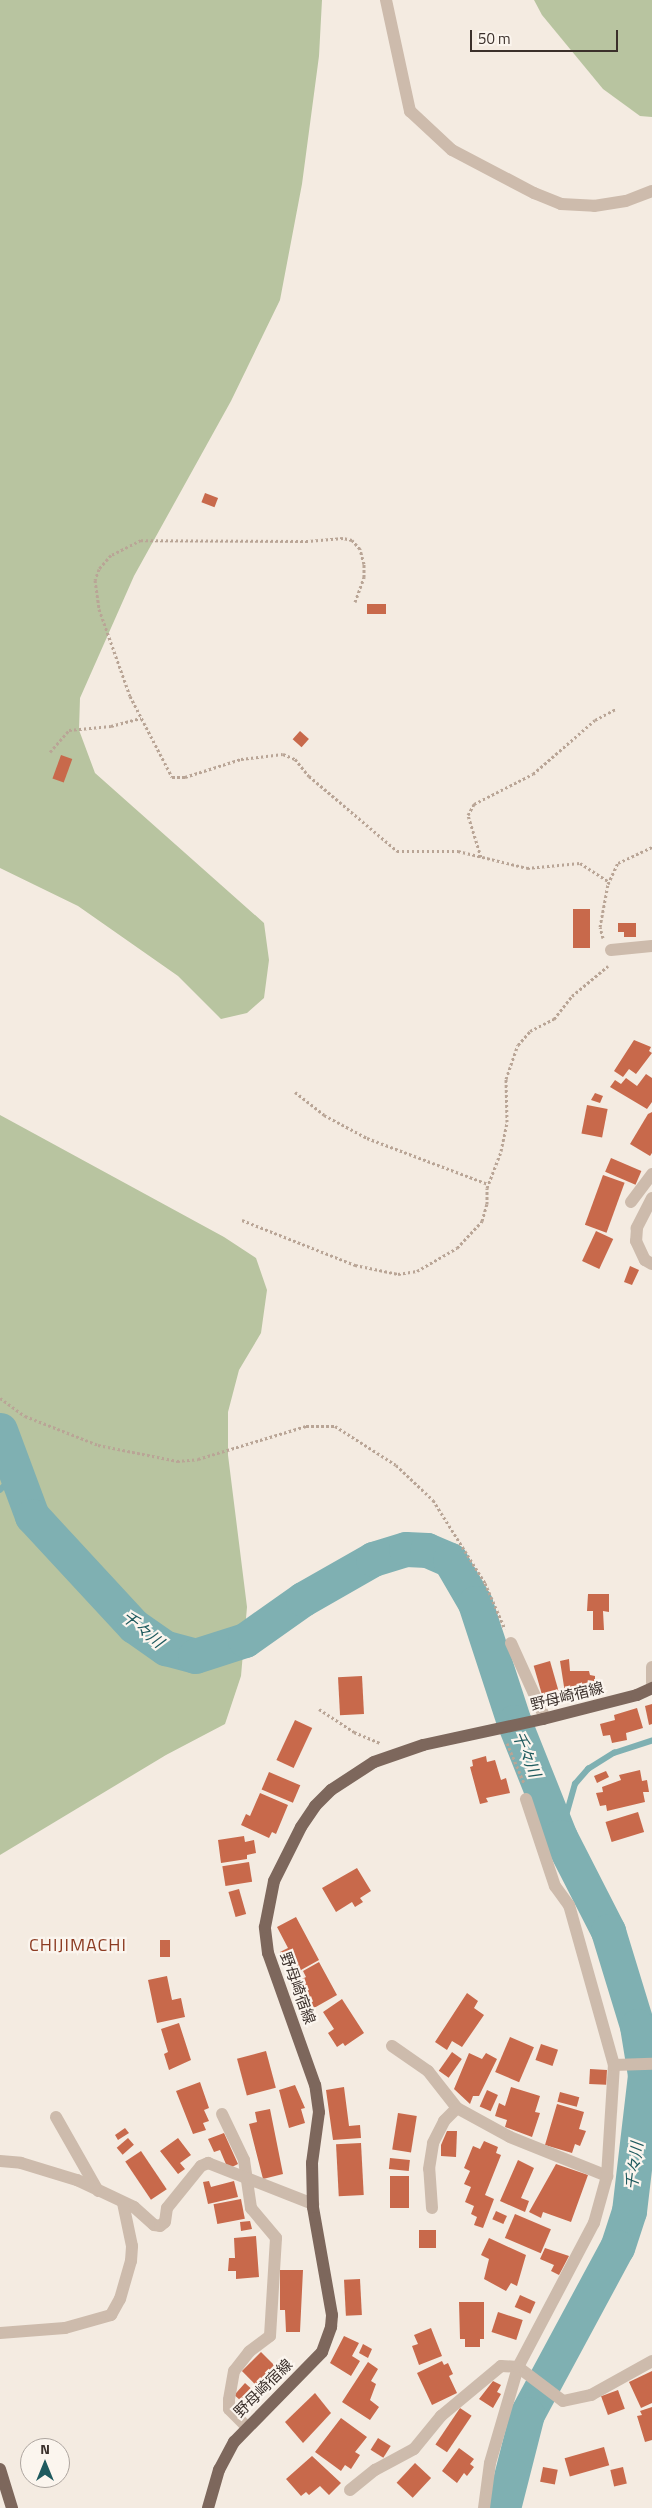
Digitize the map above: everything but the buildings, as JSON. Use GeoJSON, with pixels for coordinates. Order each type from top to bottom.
{"type":"FeatureCollection","features":[{"type":"Feature","properties":{"kind":"main road","name":"野母崎宿線"},"geometry":{"type":"LineString","coordinates":[[208,2508],[227,2454],[247,2427],[322,2352],[329,2338],[332,2315],[313,2204],[312,2163],[319,2112],[315,2085],[268,1953],[266,1910],[281,1867],[315,1806],[348,1778],[374,1762],[423,1744],[544,1719],[637,1695],[652,1688]]}},
{"type":"Feature","properties":{"kind":"main road"},"geometry":{"type":"LineString","coordinates":[[0,2469],[12,2508]]}},
{"type":"Feature","properties":{"kind":"street"},"geometry":{"type":"LineString","coordinates":[[386,0],[410,110],[452,150],[534,193],[561,204],[594,206],[626,201],[652,191]]}},
{"type":"Feature","properties":{"kind":"street"},"geometry":{"type":"LineString","coordinates":[[611,950],[652,946]]}},
{"type":"Feature","properties":{"kind":"street"},"geometry":{"type":"LineString","coordinates":[[631,1202],[652,1174]]}},
{"type":"Feature","properties":{"kind":"street"},"geometry":{"type":"LineString","coordinates":[[652,1198],[638,1228],[636,1241],[645,1260],[652,1264]]}},
{"type":"Feature","properties":{"kind":"street"},"geometry":{"type":"LineString","coordinates":[[511,1643],[544,1719]]}},
{"type":"Feature","properties":{"kind":"street"},"geometry":{"type":"LineString","coordinates":[[652,1667],[652,1683]]}},
{"type":"Feature","properties":{"kind":"street"},"geometry":{"type":"LineString","coordinates":[[484,2508],[490,2463],[518,2367],[594,2223],[607,2176],[619,2066],[569,1905],[555,1886],[526,1799]]}},
{"type":"Feature","properties":{"kind":"street"},"geometry":{"type":"LineString","coordinates":[[392,2046],[428,2071],[457,2108],[510,2137],[607,2176]]}},
{"type":"Feature","properties":{"kind":"street"},"geometry":{"type":"LineString","coordinates":[[619,2066],[652,2064]]}},
{"type":"Feature","properties":{"kind":"street"},"geometry":{"type":"LineString","coordinates":[[432,2208],[429,2169],[433,2143],[444,2121],[457,2108]]}},
{"type":"Feature","properties":{"kind":"street"},"geometry":{"type":"LineString","coordinates":[[222,2114],[244,2160],[251,2208],[276,2238],[270,2336],[248,2352],[234,2371],[229,2400],[230,2408],[247,2427]]}},
{"type":"Feature","properties":{"kind":"street"},"geometry":{"type":"LineString","coordinates":[[56,2117],[98,2191]]}},
{"type":"Feature","properties":{"kind":"street"},"geometry":{"type":"LineString","coordinates":[[0,2160],[21,2163],[68,2177],[134,2207],[154,2225],[160,2226],[165,2222],[167,2208],[201,2166],[208,2163],[313,2204]]}},
{"type":"Feature","properties":{"kind":"street"},"geometry":{"type":"LineString","coordinates":[[0,2333],[65,2328],[111,2315],[120,2299],[131,2260],[132,2246],[123,2203]]}},
{"type":"Feature","properties":{"kind":"street"},"geometry":{"type":"LineString","coordinates":[[350,2490],[375,2470],[414,2448],[441,2416],[496,2369],[518,2367],[563,2401],[591,2396],[652,2362]]}},
{"type":"Feature","properties":{"kind":"path"},"geometry":{"type":"LineString","coordinates":[[355,602],[364,577],[364,564],[360,549],[352,540],[141,540],[111,555],[99,569],[95,580],[99,609],[130,696],[172,777],[185,777],[240,759],[284,754],[294,759],[309,776],[397,851],[458,851],[527,868],[580,863],[609,882]]}},
{"type":"Feature","properties":{"kind":"path"},"geometry":{"type":"LineString","coordinates":[[482,858],[468,814],[474,804],[533,774],[595,720],[616,710]]}},
{"type":"Feature","properties":{"kind":"path"},"geometry":{"type":"LineString","coordinates":[[50,752],[69,730],[111,726],[141,718]]}},
{"type":"Feature","properties":{"kind":"path"},"geometry":{"type":"LineString","coordinates":[[242,1220],[355,1266],[398,1274],[417,1271],[457,1248],[482,1221],[487,1204],[488,1184],[507,1122],[506,1080],[518,1045],[530,1031],[554,1018],[572,996],[605,970],[611,961],[611,950],[604,940],[600,926],[609,882],[618,863],[652,847]]}},
{"type":"Feature","properties":{"kind":"path"},"geometry":{"type":"LineString","coordinates":[[294,1092],[324,1115],[367,1138],[488,1184]]}},
{"type":"Feature","properties":{"kind":"path"},"geometry":{"type":"LineString","coordinates":[[0,1398],[25,1416],[98,1445],[177,1461],[198,1459],[306,1426],[335,1426],[396,1465],[433,1500],[484,1583],[511,1643]]}},
{"type":"Feature","properties":{"kind":"path"},"geometry":{"type":"LineString","coordinates":[[319,1709],[354,1732],[374,1739],[397,1754]]}},
{"type":"Feature","properties":{"kind":"path"},"geometry":{"type":"LineString","coordinates":[[500,1729],[527,1790],[526,1799]]}},
{"type":"Feature","properties":{"kind":"green space"},"geometry":{"type":"Polygon","coordinates":[[[0,0],[322,0],[319,56],[302,184],[280,300],[231,401],[134,576],[80,698],[79,730],[95,773],[264,923],[269,960],[264,998],[247,1013],[221,1019],[178,976],[78,906],[0,868],[0,0]]]}},
{"type":"Feature","properties":{"kind":"green space"},"geometry":{"type":"Polygon","coordinates":[[[534,0],[652,0],[652,117],[640,116],[603,89],[542,15],[534,0]]]}},
{"type":"Feature","properties":{"kind":"green space"},"geometry":{"type":"Polygon","coordinates":[[[0,1115],[224,1237],[256,1258],[267,1290],[261,1333],[239,1370],[228,1412],[228,1455],[247,1607],[241,1676],[225,1724],[166,1755],[0,1855],[0,1115]]]}},
{"type":"Feature","properties":{"kind":"waterway","name":"千々川"},"geometry":{"type":"LineString","coordinates":[[0,1430],[32,1516],[134,1626],[166,1648],[195,1656],[245,1640],[303,1599],[373,1559],[406,1549],[427,1550],[450,1560],[475,1603],[514,1722],[560,1837],[608,1931],[637,2026],[645,2075],[629,2211],[617,2247],[527,2414],[503,2508]]}},
{"type":"Feature","properties":{"kind":"waterway"},"geometry":{"type":"LineString","coordinates":[[0,1490],[18,1472]]}},
{"type":"Feature","properties":{"kind":"waterway"},"geometry":{"type":"LineString","coordinates":[[560,1837],[575,1784],[588,1769],[614,1753],[652,1741]]}},
{"type":"Feature","properties":{"kind":"district","name":"CHIJIMACHI"},"geometry":{"type":"Point","coordinates":[78,1945]}}]}
